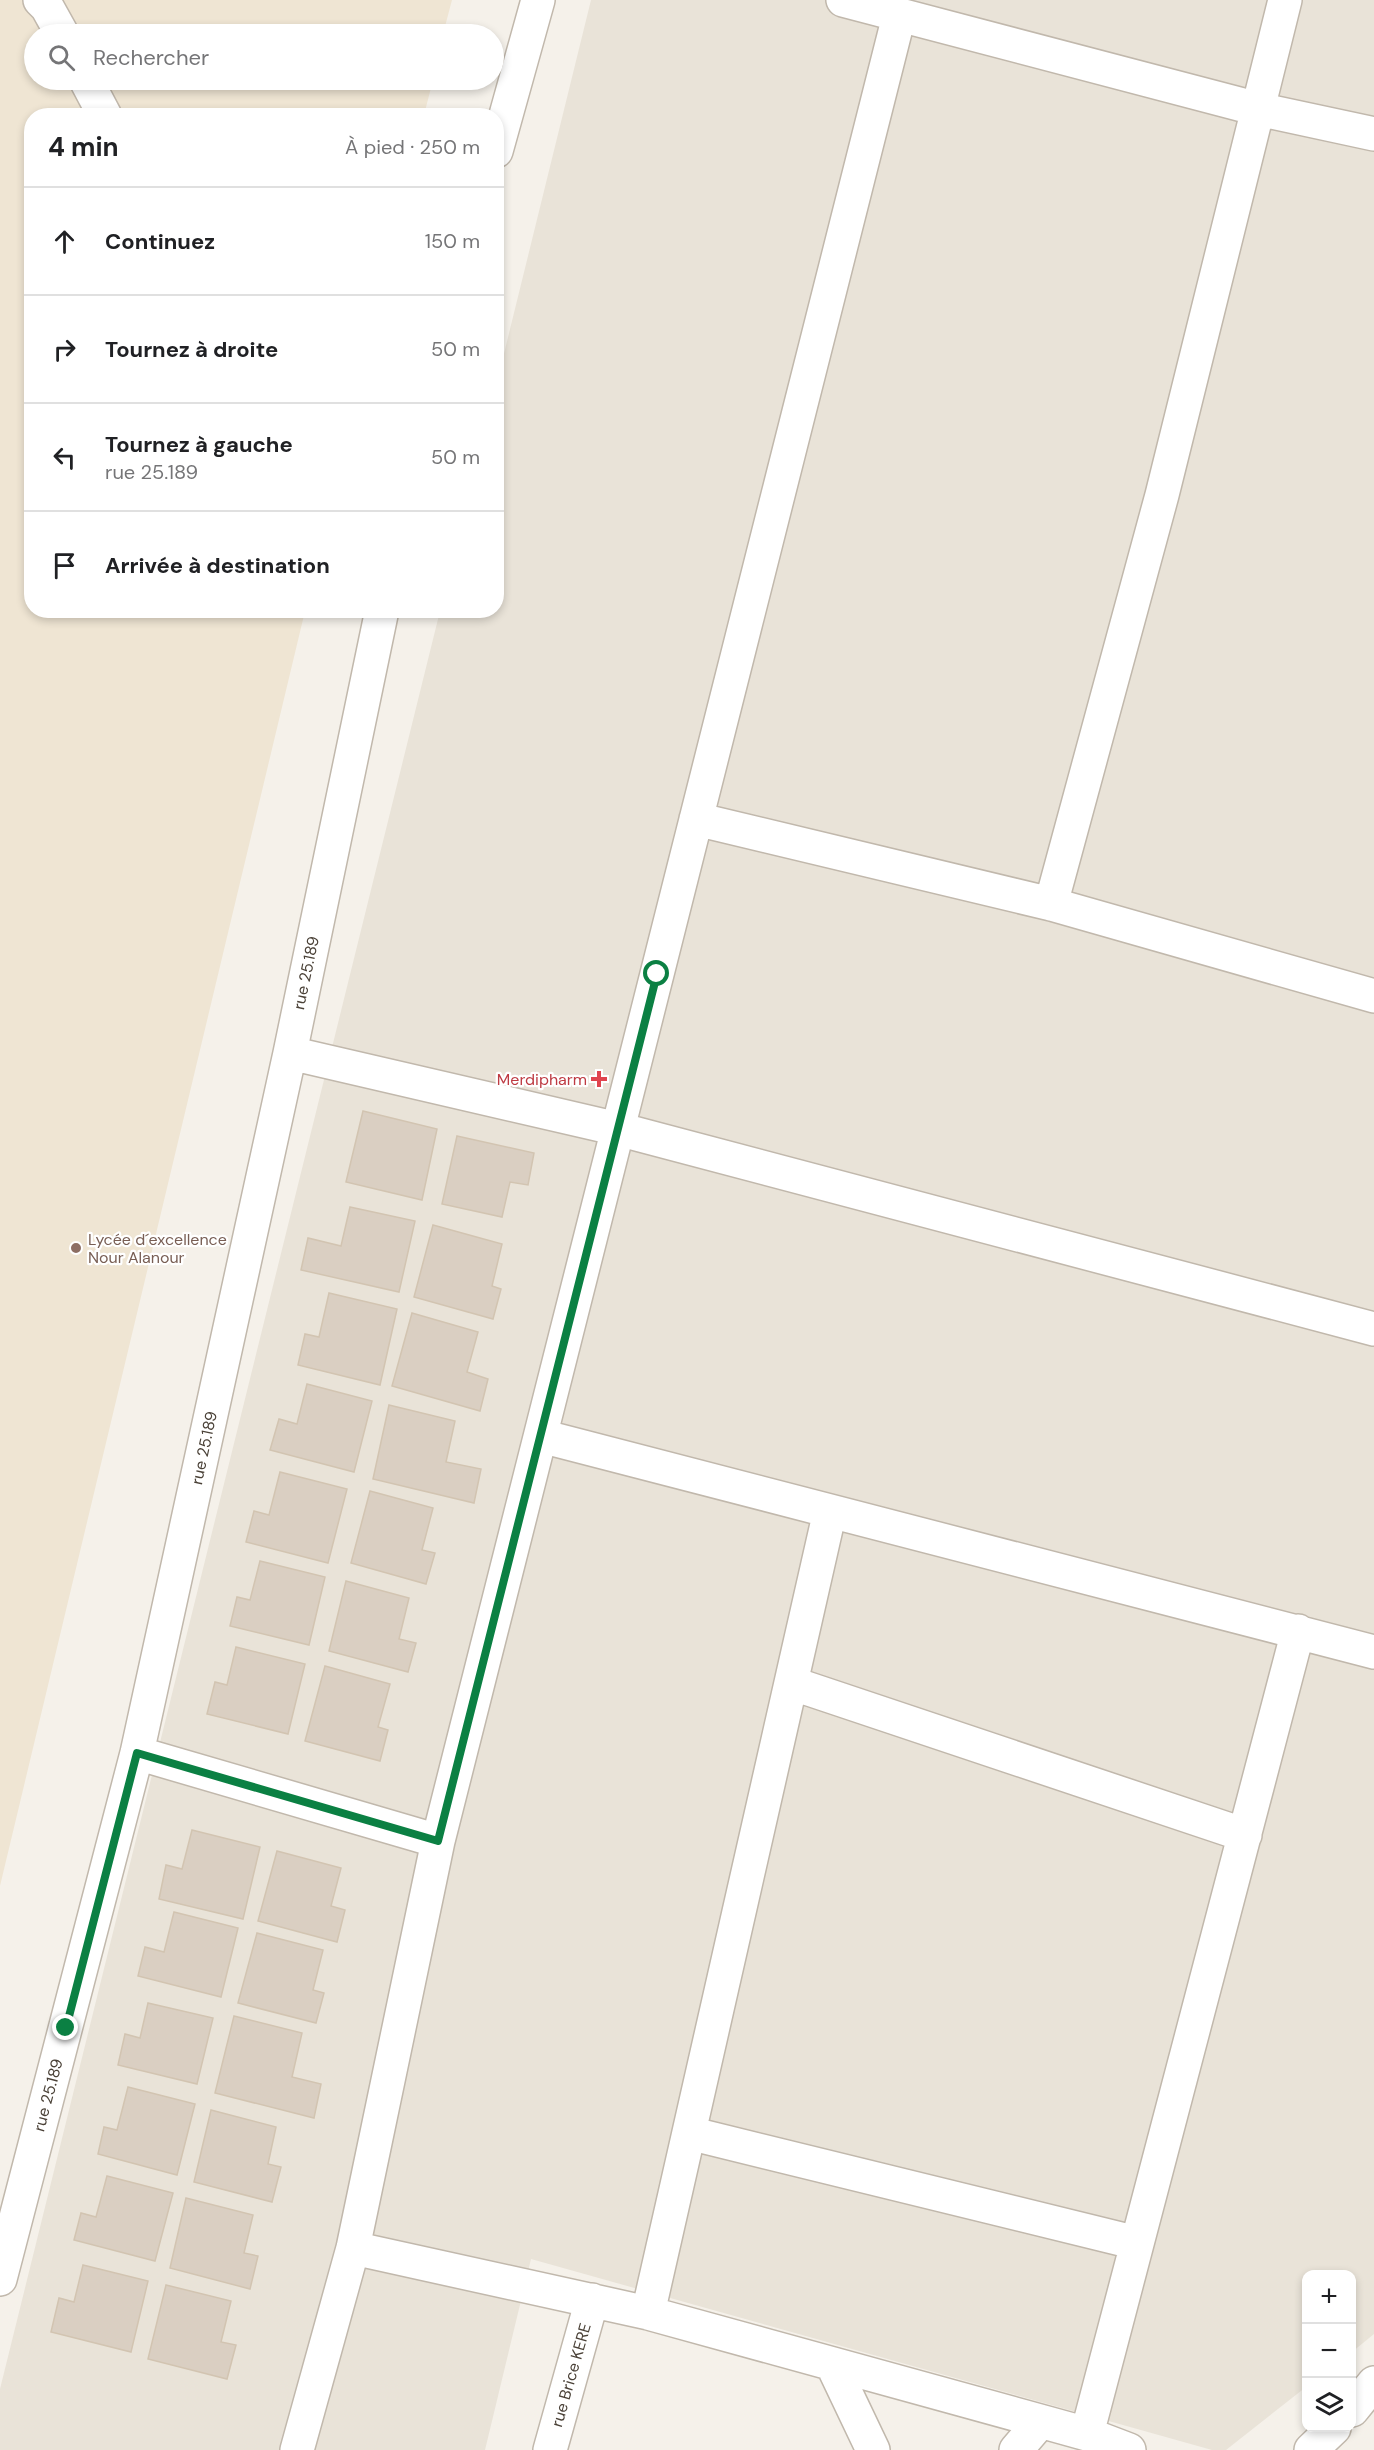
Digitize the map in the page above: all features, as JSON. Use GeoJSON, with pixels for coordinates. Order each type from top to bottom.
{"type":"FeatureCollection","features":[{"type":"Feature","properties":{"kind":"street"},"geometry":{"type":"LineString","coordinates":[[40,0],[47,7],[56,24]]}},
{"type":"Feature","properties":{"kind":"street"},"geometry":{"type":"LineString","coordinates":[[504,122],[538,0]]}},
{"type":"Feature","properties":{"kind":"street"},"geometry":{"type":"LineString","coordinates":[[843,0],[1258,109],[1374,134]]}},
{"type":"Feature","properties":{"kind":"street"},"geometry":{"type":"LineString","coordinates":[[1051,904],[1162,495],[1285,0]]}},
{"type":"Feature","properties":{"kind":"street"},"geometry":{"type":"LineString","coordinates":[[297,2450],[353,2248],[438,1841],[899,16]]}},
{"type":"Feature","properties":{"kind":"street"},"geometry":{"type":"LineString","coordinates":[[91,90],[101,108]]}},
{"type":"Feature","properties":{"kind":"street","name":"rue 25.189"},"geometry":{"type":"LineString","coordinates":[[0,2279],[137,1753],[290,1053],[379,618]]}},
{"type":"Feature","properties":{"kind":"street"},"geometry":{"type":"LineString","coordinates":[[696,819],[1051,904],[1374,996]]}},
{"type":"Feature","properties":{"kind":"street"},"geometry":{"type":"LineString","coordinates":[[290,1053],[618,1130],[1374,1329]]}},
{"type":"Feature","properties":{"kind":"street"},"geometry":{"type":"LineString","coordinates":[[540,1436],[1374,1652]]}},
{"type":"Feature","properties":{"kind":"street"},"geometry":{"type":"LineString","coordinates":[[648,2313],[830,1511]]}},
{"type":"Feature","properties":{"kind":"street"},"geometry":{"type":"LineString","coordinates":[[1087,2434],[1298,1631]]}},
{"type":"Feature","properties":{"kind":"street"},"geometry":{"type":"LineString","coordinates":[[791,1683],[1245,1835]]}},
{"type":"Feature","properties":{"kind":"street"},"geometry":{"type":"LineString","coordinates":[[137,1753],[438,1841]]}},
{"type":"Feature","properties":{"kind":"street"},"geometry":{"type":"LineString","coordinates":[[689,2133],[1137,2243]]}},
{"type":"Feature","properties":{"kind":"street"},"geometry":{"type":"LineString","coordinates":[[353,2248],[648,2313],[1087,2434],[1129,2450]]}},
{"type":"Feature","properties":{"kind":"street","name":"rue Brice KERE"},"geometry":{"type":"LineString","coordinates":[[550,2450],[592,2300]]}},
{"type":"Feature","properties":{"kind":"street"},"geometry":{"type":"LineString","coordinates":[[832,2364],[873,2450]]}},
{"type":"Feature","properties":{"kind":"street"},"geometry":{"type":"LineString","coordinates":[[1356,2405],[1374,2383]]}},
{"type":"Feature","properties":{"kind":"street"},"geometry":{"type":"LineString","coordinates":[[1016,2450],[1040,2422]]}},
{"type":"Feature","properties":{"kind":"street"},"geometry":{"type":"LineString","coordinates":[[1311,2450],[1329,2432]]}},
{"type":"Feature","properties":{"kind":"shaded area","name":"Lycée d´excellence Nour Alanour"},"geometry":{"type":"Polygon","coordinates":[[[0,0],[452,0],[446,24],[24,24],[24,90],[430,90],[426,108],[24,108],[24,618],[303,618],[0,1886],[0,0]]]}},
{"type":"Feature","properties":{"kind":"shaded area"},"geometry":{"type":"Polygon","coordinates":[[[591,0],[1374,0],[1374,2334],[1356,2349],[1356,2270],[1302,2270],[1302,2390],[1226,2450],[1212,2450],[531,2259],[485,2450],[0,2450],[0,2389],[438,618],[504,618],[504,354],[591,0]]]}},
{"type":"Feature","properties":{"kind":"building"},"geometry":{"type":"Polygon","coordinates":[[[363,1111],[437,1129],[422,1200],[346,1182],[363,1111]]]}},
{"type":"Feature","properties":{"kind":"building"},"geometry":{"type":"Polygon","coordinates":[[[457,1136],[534,1153],[528,1185],[510,1182],[502,1217],[442,1204],[457,1136]]]}},
{"type":"Feature","properties":{"kind":"building"},"geometry":{"type":"Polygon","coordinates":[[[350,1207],[415,1221],[399,1292],[301,1270],[308,1238],[341,1246],[350,1207]]]}},
{"type":"Feature","properties":{"kind":"building"},"geometry":{"type":"Polygon","coordinates":[[[433,1225],[502,1244],[492,1286],[501,1289],[493,1319],[414,1297],[433,1225]]]}},
{"type":"Feature","properties":{"kind":"building"},"geometry":{"type":"Polygon","coordinates":[[[329,1293],[397,1309],[380,1385],[298,1365],[305,1334],[319,1337],[329,1293]]]}},
{"type":"Feature","properties":{"kind":"building"},"geometry":{"type":"Polygon","coordinates":[[[412,1313],[478,1332],[467,1372],[488,1379],[480,1411],[392,1386],[412,1313]]]}},
{"type":"Feature","properties":{"kind":"building"},"geometry":{"type":"Polygon","coordinates":[[[307,1384],[372,1401],[354,1472],[270,1450],[279,1419],[297,1424],[307,1384]]]}},
{"type":"Feature","properties":{"kind":"building"},"geometry":{"type":"Polygon","coordinates":[[[389,1405],[455,1421],[446,1462],[481,1469],[474,1503],[373,1479],[389,1405]]]}},
{"type":"Feature","properties":{"kind":"building"},"geometry":{"type":"Polygon","coordinates":[[[280,1472],[347,1489],[328,1563],[246,1542],[254,1511],[269,1515],[280,1472]]]}},
{"type":"Feature","properties":{"kind":"building"},"geometry":{"type":"Polygon","coordinates":[[[370,1491],[433,1508],[422,1550],[435,1553],[426,1584],[351,1563],[370,1491]]]}},
{"type":"Feature","properties":{"kind":"building"},"geometry":{"type":"Polygon","coordinates":[[[260,1561],[325,1577],[309,1645],[230,1626],[237,1597],[250,1600],[260,1561]]]}},
{"type":"Feature","properties":{"kind":"building"},"geometry":{"type":"Polygon","coordinates":[[[346,1581],[409,1598],[399,1639],[416,1643],[408,1672],[329,1651],[346,1581]]]}},
{"type":"Feature","properties":{"kind":"building"},"geometry":{"type":"Polygon","coordinates":[[[236,1647],[305,1664],[288,1734],[207,1714],[215,1682],[227,1685],[236,1647]]]}},
{"type":"Feature","properties":{"kind":"building"},"geometry":{"type":"Polygon","coordinates":[[[325,1666],[390,1684],[378,1727],[388,1730],[380,1761],[305,1741],[325,1666]]]}},
{"type":"Feature","properties":{"kind":"building"},"geometry":{"type":"Polygon","coordinates":[[[192,1830],[260,1847],[243,1919],[159,1899],[166,1865],[182,1869],[192,1830]]]}},
{"type":"Feature","properties":{"kind":"building"},"geometry":{"type":"Polygon","coordinates":[[[277,1851],[341,1868],[331,1906],[345,1910],[337,1942],[258,1921],[277,1851]]]}},
{"type":"Feature","properties":{"kind":"building"},"geometry":{"type":"Polygon","coordinates":[[[174,1912],[238,1928],[221,1997],[138,1976],[145,1947],[164,1952],[174,1912]]]}},
{"type":"Feature","properties":{"kind":"building"},"geometry":{"type":"Polygon","coordinates":[[[257,1933],[323,1950],[313,1990],[324,1993],[316,2023],[238,2003],[257,1933]]]}},
{"type":"Feature","properties":{"kind":"building"},"geometry":{"type":"Polygon","coordinates":[[[148,2003],[213,2018],[197,2084],[118,2065],[125,2034],[140,2038],[148,2003]]]}},
{"type":"Feature","properties":{"kind":"building"},"geometry":{"type":"Polygon","coordinates":[[[234,2016],[302,2033],[292,2077],[321,2084],[314,2118],[215,2093],[234,2016]]]}},
{"type":"Feature","properties":{"kind":"building"},"geometry":{"type":"Polygon","coordinates":[[[128,2087],[195,2104],[177,2175],[98,2154],[104,2127],[117,2130],[128,2087]]]}},
{"type":"Feature","properties":{"kind":"building"},"geometry":{"type":"Polygon","coordinates":[[[211,2110],[276,2127],[268,2164],[281,2167],[272,2202],[194,2182],[211,2110]]]}},
{"type":"Feature","properties":{"kind":"building"},"geometry":{"type":"Polygon","coordinates":[[[107,2176],[173,2193],[155,2261],[74,2240],[81,2213],[96,2217],[107,2176]]]}},
{"type":"Feature","properties":{"kind":"building"},"geometry":{"type":"Polygon","coordinates":[[[186,2198],[253,2215],[244,2253],[258,2256],[250,2289],[170,2268],[186,2198]]]}},
{"type":"Feature","properties":{"kind":"building"},"geometry":{"type":"Polygon","coordinates":[[[83,2265],[148,2281],[131,2352],[51,2332],[59,2298],[74,2302],[83,2265]]]}},
{"type":"Feature","properties":{"kind":"building"},"geometry":{"type":"Polygon","coordinates":[[[166,2285],[231,2301],[221,2342],[236,2345],[227,2379],[148,2359],[166,2285]]]}},
{"type":"Feature","properties":{"kind":"place","name":"Merdipharm"},"geometry":{"type":"Point","coordinates":[599,1079]}},
{"type":"Feature","properties":{"kind":"place","name":"Lycée d´excellence Nour Alanour"},"geometry":{"type":"Point","coordinates":[76,1248]}},
{"type":"Feature","properties":{"kind":"route"},"geometry":{"type":"LineString","coordinates":[[66,2028],[137,1753],[438,1841],[657,974]]}}]}
